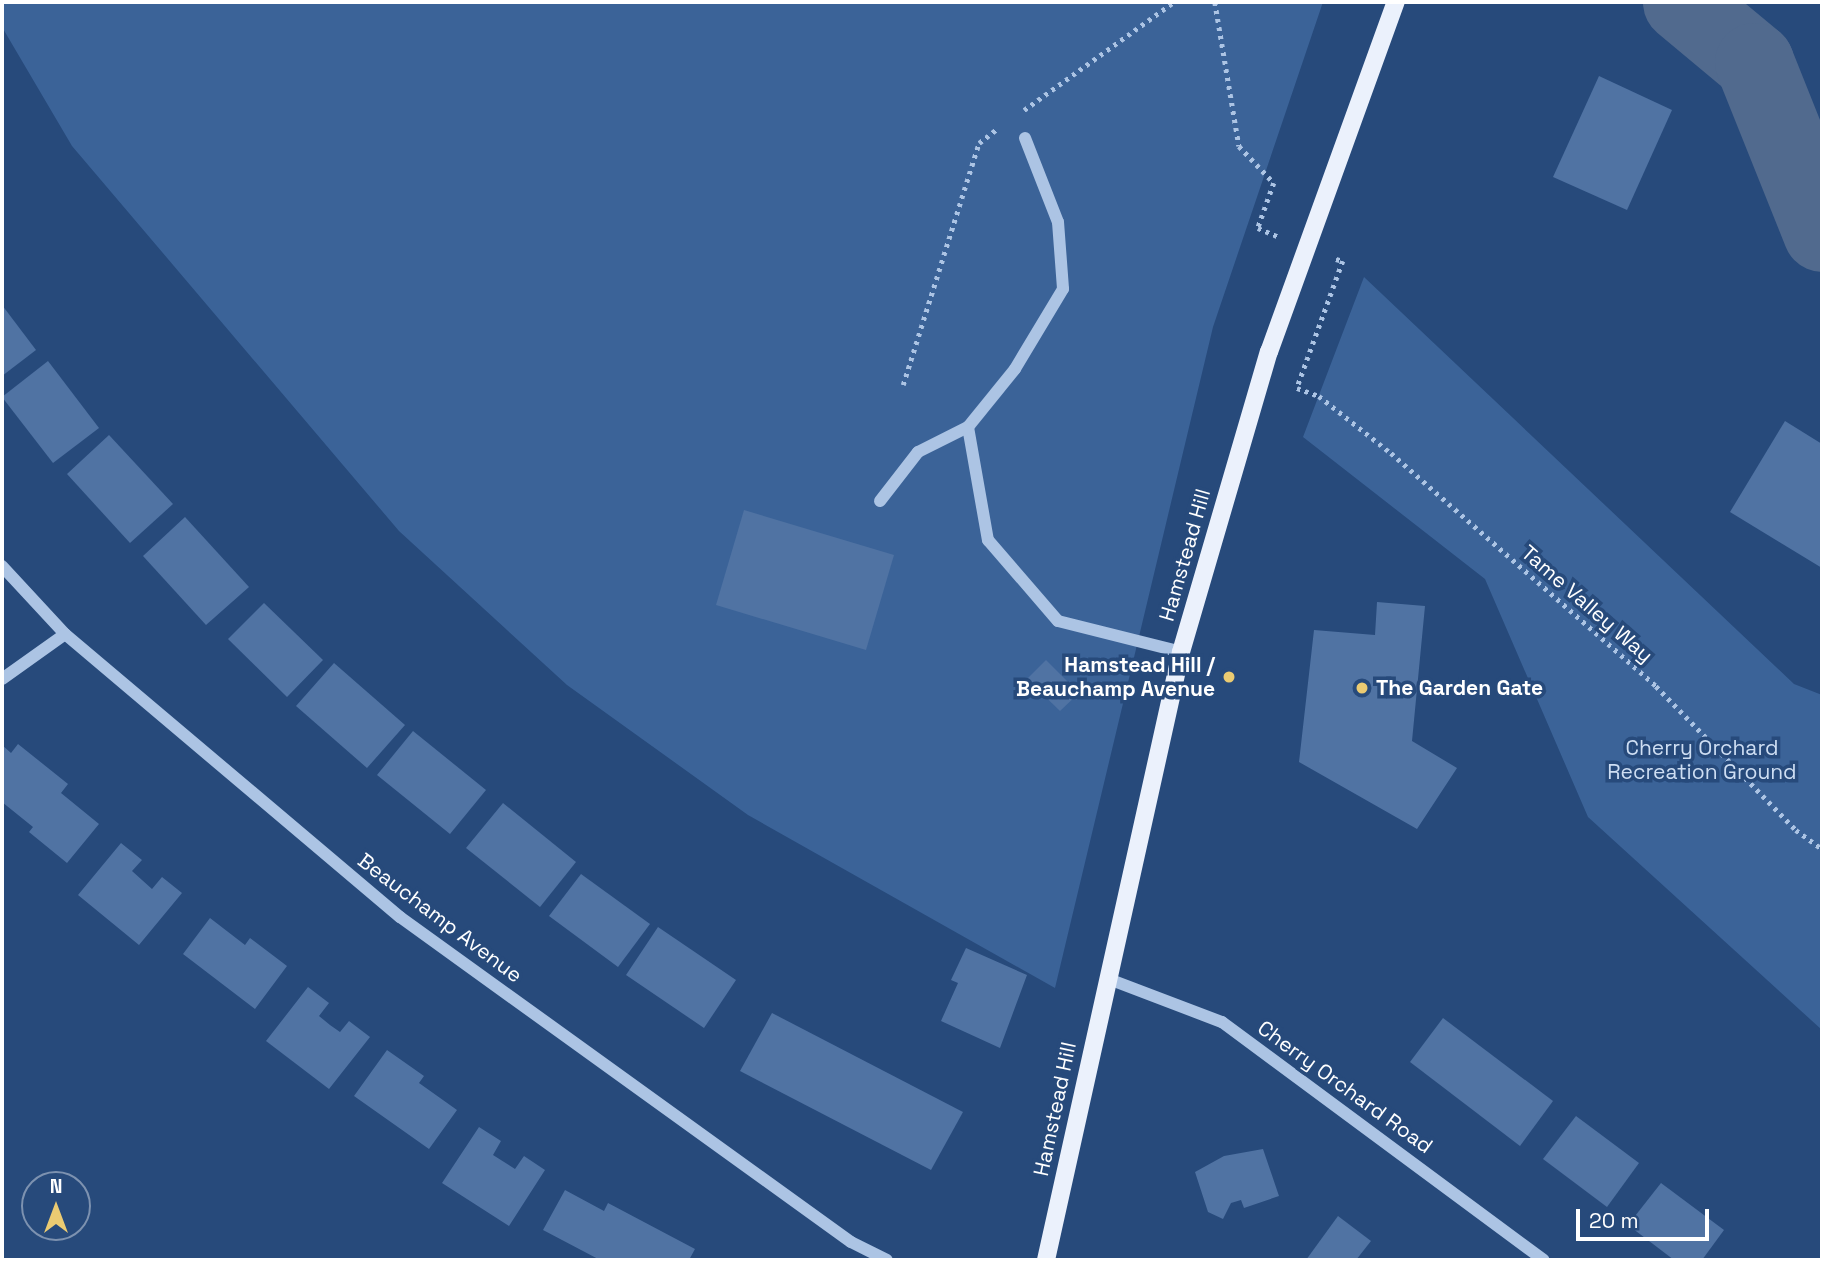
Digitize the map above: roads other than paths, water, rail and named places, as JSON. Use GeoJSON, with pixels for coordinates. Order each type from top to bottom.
{"type":"FeatureCollection","features":[{"type":"Feature","properties":{"kind":"main road","name":"Hamstead Hill"},"geometry":{"type":"LineString","coordinates":[[1046,1260],[1105,978],[1181,652],[1269,352],[1396,2]]}},
{"type":"Feature","properties":{"kind":"street"},"geometry":{"type":"LineString","coordinates":[[880,501],[918,452],[968,427],[1015,369],[1063,289],[1058,222],[1025,138]]}},
{"type":"Feature","properties":{"kind":"street"},"geometry":{"type":"LineString","coordinates":[[968,427],[988,540],[1058,621],[1181,652]]}},
{"type":"Feature","properties":{"kind":"street","name":"Beauchamp Avenue"},"geometry":{"type":"LineString","coordinates":[[2,566],[65,634],[400,917],[851,1242],[887,1260]]}},
{"type":"Feature","properties":{"kind":"street"},"geometry":{"type":"LineString","coordinates":[[2,679],[65,634]]}},
{"type":"Feature","properties":{"kind":"street","name":"Cherry Orchard Road"},"geometry":{"type":"LineString","coordinates":[[1105,978],[1222,1022],[1544,1260]]}},
{"type":"Feature","properties":{"kind":"waterway"},"geometry":{"type":"LineString","coordinates":[[1682,2],[1754,62],[1822,232]]}},
{"type":"Feature","properties":{"kind":"place","name":"Hamstead Hill / Beauchamp Avenue"},"geometry":{"type":"Point","coordinates":[1229,677]}},
{"type":"Feature","properties":{"kind":"place","name":"The Garden Gate"},"geometry":{"type":"Point","coordinates":[1362,688]}},
{"type":"Feature","properties":{"kind":"park label","name":"Cherry Orchard Recreation Ground"},"geometry":{"type":"Point","coordinates":[1702,760]}}]}
